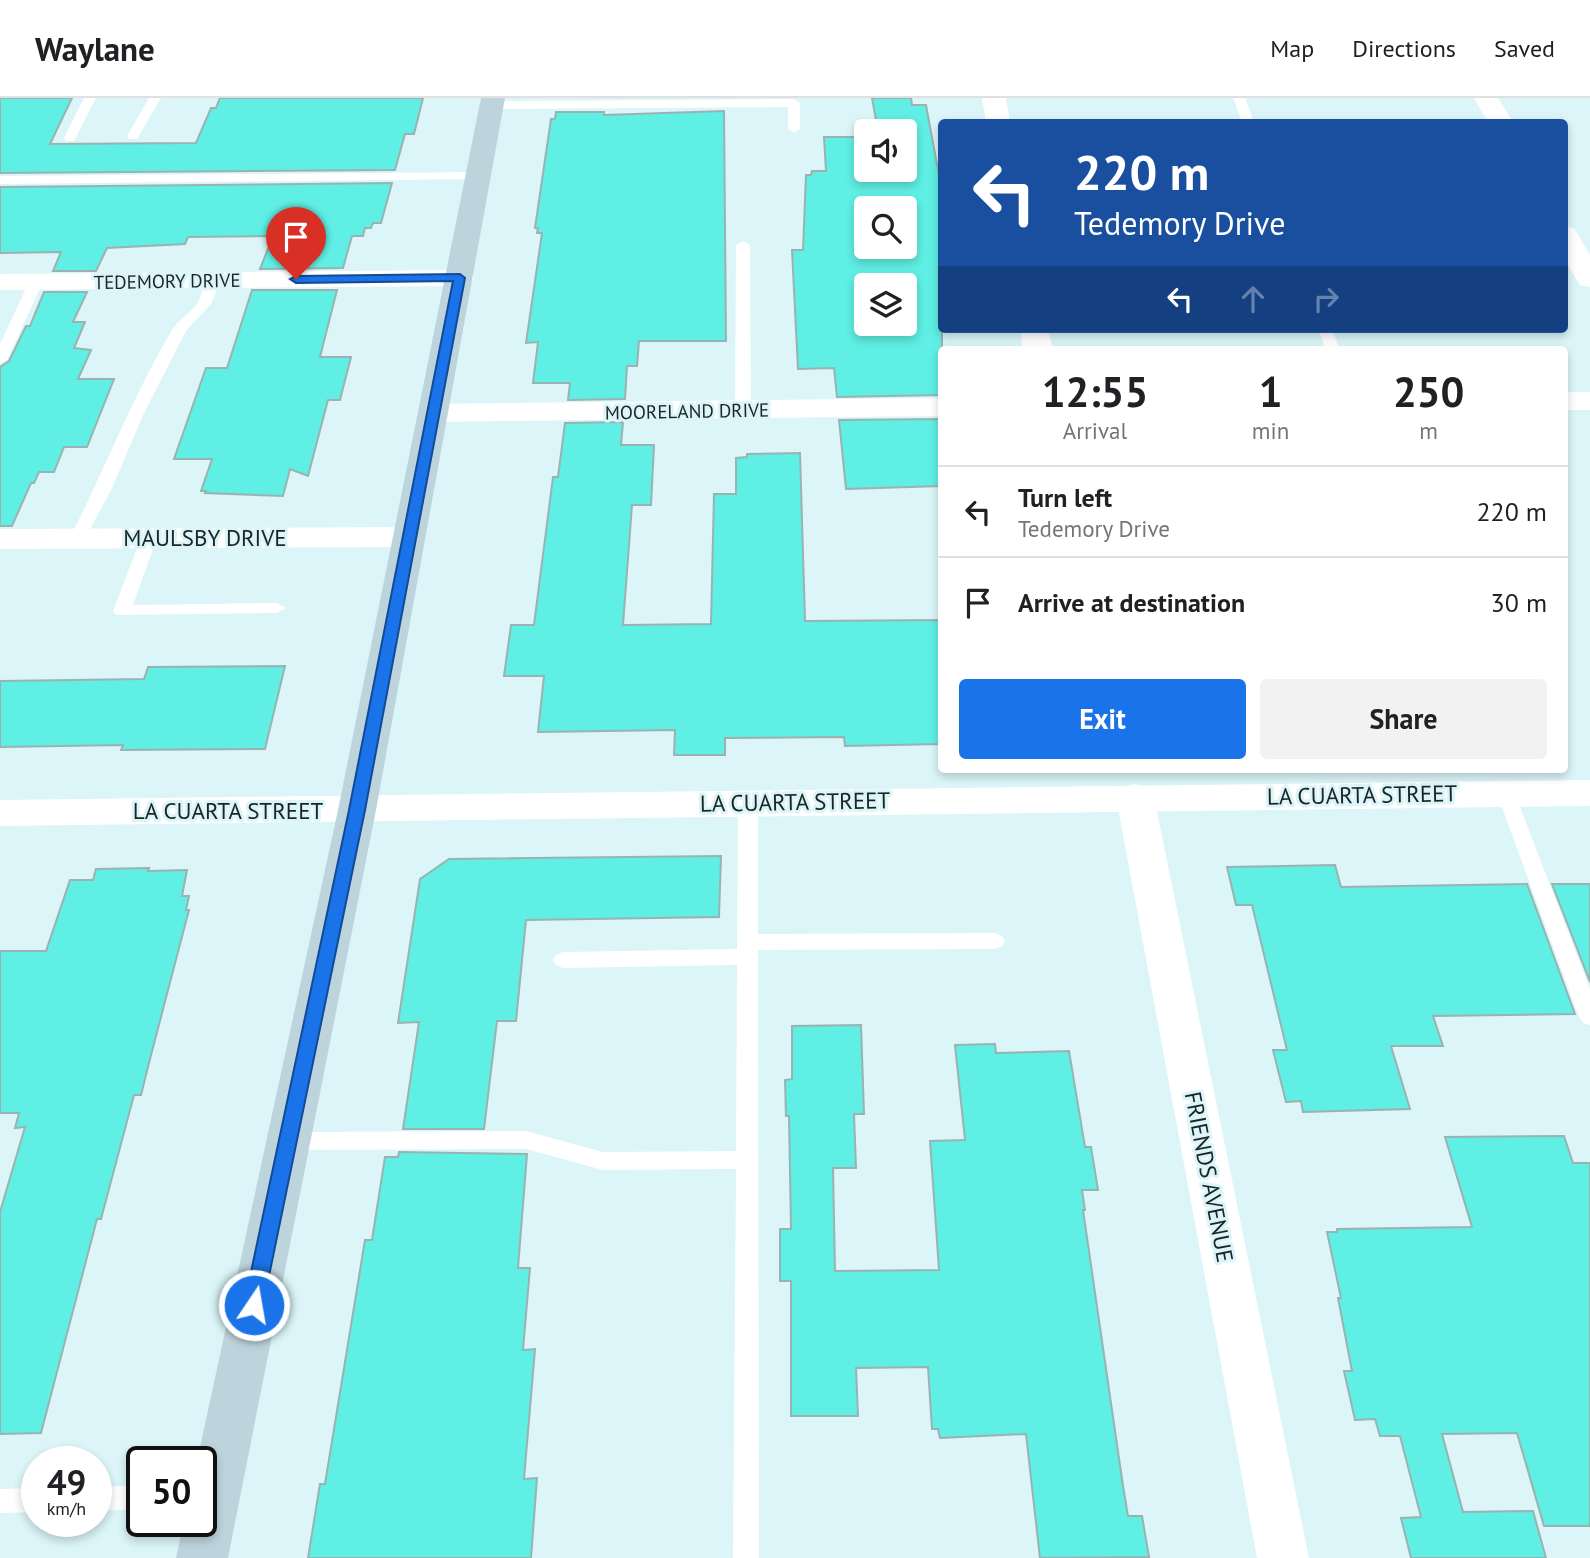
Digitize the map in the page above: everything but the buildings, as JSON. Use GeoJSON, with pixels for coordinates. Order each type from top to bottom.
{"type":"FeatureCollection","features":[{"type":"Feature","properties":{"kind":"main road"},"geometry":{"type":"LineString","coordinates":[[217,1456],[357,810],[493,101]]}},
{"type":"Feature","properties":{"kind":"main road"},"geometry":{"type":"LineString","coordinates":[[202,1558],[204,1537]]}},
{"type":"Feature","properties":{"kind":"street"},"geometry":{"type":"LineString","coordinates":[[994,98],[998,119]]}},
{"type":"Feature","properties":{"kind":"street"},"geometry":{"type":"LineString","coordinates":[[1486,98],[1498,119]]}},
{"type":"Feature","properties":{"kind":"street"},"geometry":{"type":"LineString","coordinates":[[1568,241],[1590,279]]}},
{"type":"Feature","properties":{"kind":"street","name":"TEDEMORY DRIVE"},"geometry":{"type":"LineString","coordinates":[[0,282],[460,278]]}},
{"type":"Feature","properties":{"kind":"street"},"geometry":{"type":"LineString","coordinates":[[1568,401],[1590,401]]}},
{"type":"Feature","properties":{"kind":"street","name":"MOORELAND DRIVE"},"geometry":{"type":"LineString","coordinates":[[433,413],[938,407]]}},
{"type":"Feature","properties":{"kind":"street","name":"MAULSBY DRIVE"},"geometry":{"type":"LineString","coordinates":[[0,539],[409,537]]}},
{"type":"Feature","properties":{"kind":"street","name":"LA CUARTA STREET"},"geometry":{"type":"LineString","coordinates":[[0,813],[1590,793]]}},
{"type":"Feature","properties":{"kind":"street","name":"FRIENDS AVENUE"},"geometry":{"type":"LineString","coordinates":[[1135,797],[1283,1558]]}},
{"type":"Feature","properties":{"kind":"lane"},"geometry":{"type":"LineString","coordinates":[[70,138],[90,98]]}},
{"type":"Feature","properties":{"kind":"lane"},"geometry":{"type":"LineString","coordinates":[[133,136],[155,98]]}},
{"type":"Feature","properties":{"kind":"lane"},"geometry":{"type":"LineString","coordinates":[[1239,98],[1247,119]]}},
{"type":"Feature","properties":{"kind":"lane"},"geometry":{"type":"LineString","coordinates":[[493,101],[794,103],[794,129]]}},
{"type":"Feature","properties":{"kind":"lane"},"geometry":{"type":"LineString","coordinates":[[0,180],[480,176]]}},
{"type":"Feature","properties":{"kind":"lane"},"geometry":{"type":"LineString","coordinates":[[743,245],[743,410]]}},
{"type":"Feature","properties":{"kind":"lane"},"geometry":{"type":"LineString","coordinates":[[77,539],[104,488],[136,413],[180,329],[204,304],[214,280]]}},
{"type":"Feature","properties":{"kind":"lane"},"geometry":{"type":"LineString","coordinates":[[0,360],[36,282]]}},
{"type":"Feature","properties":{"kind":"lane"},"geometry":{"type":"LineString","coordinates":[[149,538],[122,611],[277,608]]}},
{"type":"Feature","properties":{"kind":"lane"},"geometry":{"type":"LineString","coordinates":[[1506,794],[1590,1017]]}},
{"type":"Feature","properties":{"kind":"lane"},"geometry":{"type":"LineString","coordinates":[[746,1558],[748,803]]}},
{"type":"Feature","properties":{"kind":"lane"},"geometry":{"type":"LineString","coordinates":[[563,960],[747,949],[995,941]]}},
{"type":"Feature","properties":{"kind":"lane"},"geometry":{"type":"LineString","coordinates":[[287,1141],[526,1140],[603,1161],[746,1160]]}},
{"type":"Feature","properties":{"kind":"lane"},"geometry":{"type":"LineString","coordinates":[[0,1501],[21,1500]]}},
{"type":"Feature","properties":{"kind":"route"},"geometry":{"type":"LineString","coordinates":[[254,1305],[357,810],[460,278],[296,279]]}}]}
